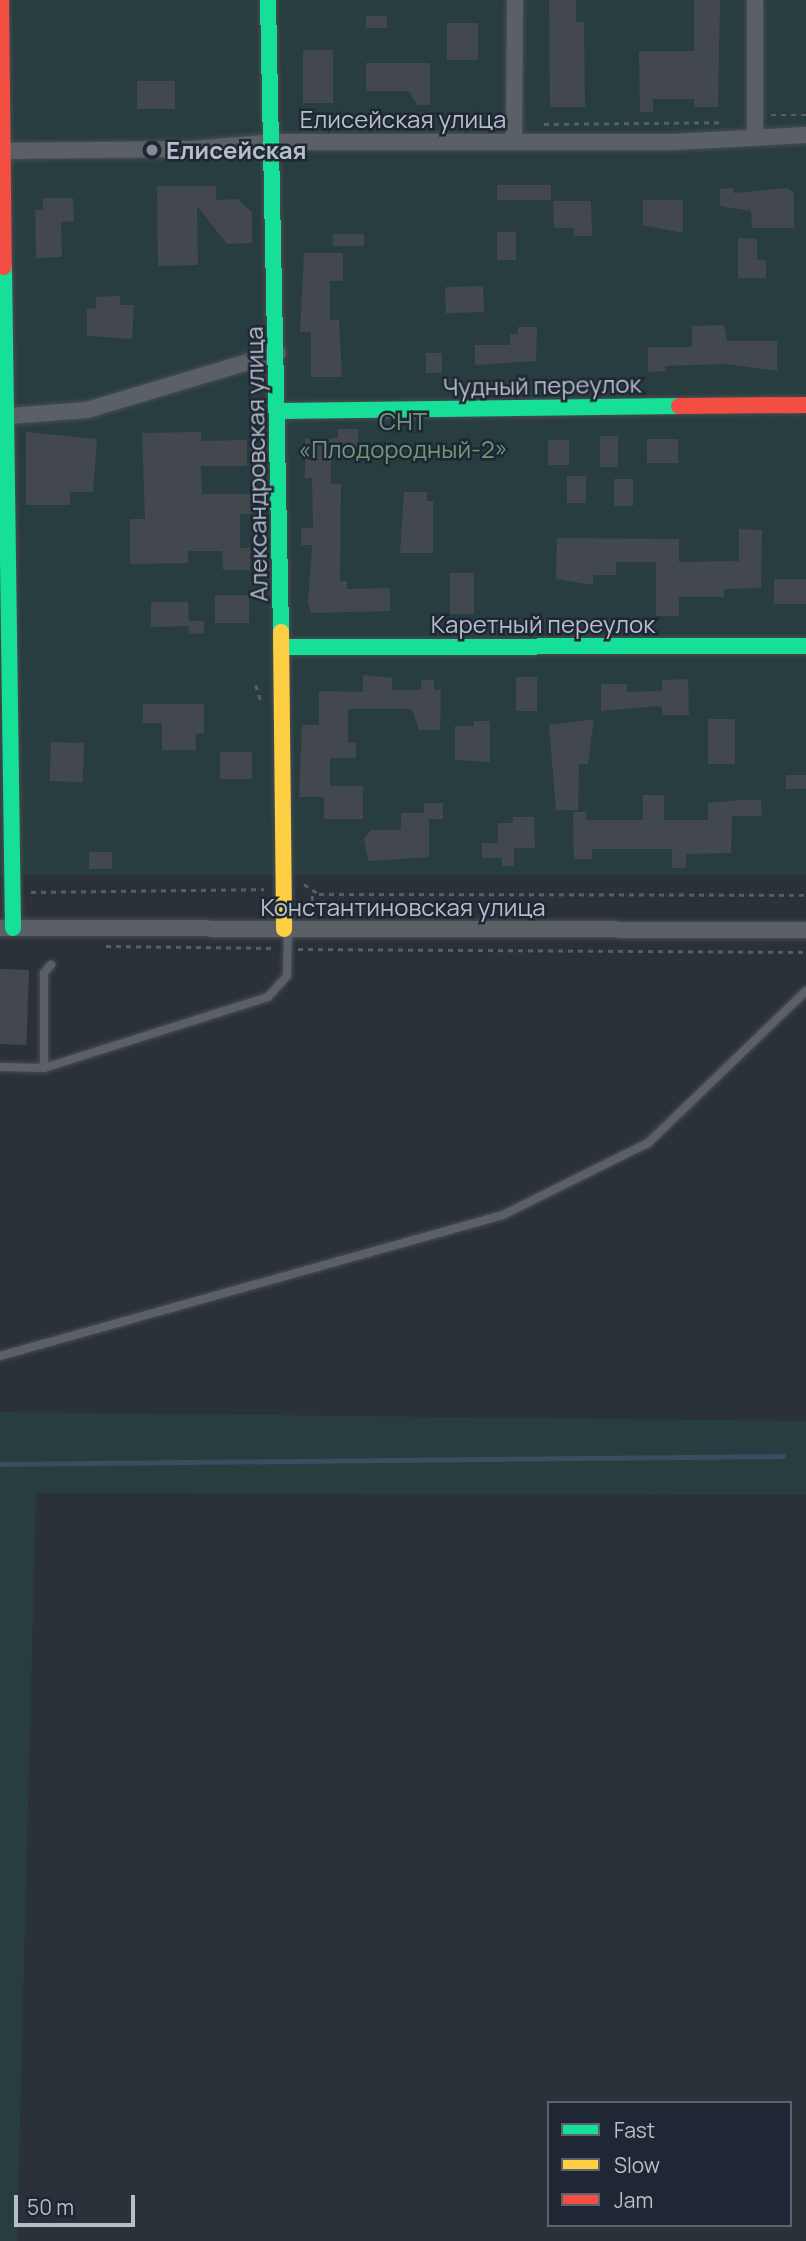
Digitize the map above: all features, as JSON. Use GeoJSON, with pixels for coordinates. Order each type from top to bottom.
{"type":"FeatureCollection","features":[{"type":"Feature","properties":{"kind":"street"},"geometry":{"type":"LineString","coordinates":[[1,0],[1,200],[10,416],[6,928]]}},
{"type":"Feature","properties":{"kind":"street","name":"Александровская улица"},"geometry":{"type":"LineString","coordinates":[[268,0],[268,127],[275,142],[286,929]]}},
{"type":"Feature","properties":{"kind":"street"},"geometry":{"type":"LineString","coordinates":[[514,142],[515,0]]}},
{"type":"Feature","properties":{"kind":"street"},"geometry":{"type":"LineString","coordinates":[[755,0],[755,135]]}},
{"type":"Feature","properties":{"kind":"street","name":"Елисейская улица"},"geometry":{"type":"LineString","coordinates":[[3,151],[193,149],[275,142],[674,142],[755,135],[806,135]]}},
{"type":"Feature","properties":{"kind":"street"},"geometry":{"type":"LineString","coordinates":[[10,416],[88,410],[278,353]]}},
{"type":"Feature","properties":{"kind":"street","name":"Чудный переулок"},"geometry":{"type":"LineString","coordinates":[[278,411],[806,405]]}},
{"type":"Feature","properties":{"kind":"street","name":"Каретный переулок"},"geometry":{"type":"LineString","coordinates":[[281,647],[806,646]]}},
{"type":"Feature","properties":{"kind":"street","name":"Константиновская улица"},"geometry":{"type":"LineString","coordinates":[[6,928],[806,930]]}},
{"type":"Feature","properties":{"kind":"lane"},"geometry":{"type":"LineString","coordinates":[[0,1067],[44,1068],[277,992],[287,975],[286,929]]}},
{"type":"Feature","properties":{"kind":"lane"},"geometry":{"type":"LineString","coordinates":[[44,1068],[44,974],[51,965]]}},
{"type":"Feature","properties":{"kind":"lane"},"geometry":{"type":"LineString","coordinates":[[0,1356],[503,1215],[648,1143],[806,991]]}},
{"type":"Feature","properties":{"kind":"path"},"geometry":{"type":"LineString","coordinates":[[541,124],[732,122],[755,115],[806,116]]}},
{"type":"Feature","properties":{"kind":"path"},"geometry":{"type":"LineString","coordinates":[[256,685],[264,705]]}},
{"type":"Feature","properties":{"kind":"path"},"geometry":{"type":"LineString","coordinates":[[300,879],[312,892],[312,911]]}},
{"type":"Feature","properties":{"kind":"path"},"geometry":{"type":"LineString","coordinates":[[24,891],[260,892],[269,886]]}},
{"type":"Feature","properties":{"kind":"path"},"geometry":{"type":"LineString","coordinates":[[312,892],[806,895]]}},
{"type":"Feature","properties":{"kind":"path"},"geometry":{"type":"LineString","coordinates":[[96,946],[274,948]]}},
{"type":"Feature","properties":{"kind":"path"},"geometry":{"type":"LineString","coordinates":[[298,949],[806,952]]}},
{"type":"Feature","properties":{"kind":"green space","name":"СНТ «Плодородный-2»"},"geometry":{"type":"Polygon","coordinates":[[[0,0],[806,0],[806,875],[0,875],[0,0]]]}},
{"type":"Feature","properties":{"kind":"green space"},"geometry":{"type":"Polygon","coordinates":[[[0,1412],[806,1421],[806,1495],[36,1493],[17,2241],[0,2241],[0,1412]]]}},
{"type":"Feature","properties":{"kind":"building"},"geometry":{"type":"Polygon","coordinates":[[[549,0],[576,0],[576,22],[584,22],[585,107],[550,107],[549,0]]]}},
{"type":"Feature","properties":{"kind":"building"},"geometry":{"type":"Polygon","coordinates":[[[694,0],[720,0],[718,107],[694,107],[694,99],[653,99],[653,112],[640,112],[639,51],[694,51],[694,0]]]}},
{"type":"Feature","properties":{"kind":"building"},"geometry":{"type":"Polygon","coordinates":[[[366,16],[387,16],[387,28],[366,28],[366,16]]]}},
{"type":"Feature","properties":{"kind":"building"},"geometry":{"type":"Polygon","coordinates":[[[447,23],[478,23],[478,60],[447,60],[447,23]]]}},
{"type":"Feature","properties":{"kind":"building"},"geometry":{"type":"Polygon","coordinates":[[[303,50],[333,50],[333,103],[303,103],[303,50]]]}},
{"type":"Feature","properties":{"kind":"building"},"geometry":{"type":"Polygon","coordinates":[[[366,63],[430,63],[430,105],[417,105],[409,91],[366,91],[366,63]]]}},
{"type":"Feature","properties":{"kind":"building"},"geometry":{"type":"Polygon","coordinates":[[[137,81],[175,81],[175,109],[137,109],[137,81]]]}},
{"type":"Feature","properties":{"kind":"building"},"geometry":{"type":"Polygon","coordinates":[[[497,185],[551,185],[551,200],[497,200],[497,185]]]}},
{"type":"Feature","properties":{"kind":"building"},"geometry":{"type":"Polygon","coordinates":[[[157,186],[216,186],[216,200],[237,199],[252,212],[252,243],[227,244],[197,206],[198,265],[158,266],[157,186]]]}},
{"type":"Feature","properties":{"kind":"building"},"geometry":{"type":"Polygon","coordinates":[[[733,188],[734,193],[787,188],[794,193],[794,228],[752,228],[751,211],[720,206],[720,189],[733,188]]]}},
{"type":"Feature","properties":{"kind":"building"},"geometry":{"type":"Polygon","coordinates":[[[43,198],[73,198],[74,221],[61,222],[62,257],[36,258],[35,210],[43,210],[43,198]]]}},
{"type":"Feature","properties":{"kind":"building"},"geometry":{"type":"Polygon","coordinates":[[[643,200],[683,200],[683,233],[643,225],[643,200]]]}},
{"type":"Feature","properties":{"kind":"building"},"geometry":{"type":"Polygon","coordinates":[[[553,201],[591,201],[592,236],[574,236],[574,228],[554,228],[553,201]]]}},
{"type":"Feature","properties":{"kind":"building"},"geometry":{"type":"Polygon","coordinates":[[[497,232],[516,232],[516,260],[497,260],[497,232]]]}},
{"type":"Feature","properties":{"kind":"building"},"geometry":{"type":"Polygon","coordinates":[[[333,234],[364,234],[364,246],[333,246],[333,234]]]}},
{"type":"Feature","properties":{"kind":"building"},"geometry":{"type":"Polygon","coordinates":[[[738,238],[757,239],[757,260],[766,260],[766,278],[738,278],[738,238]]]}},
{"type":"Feature","properties":{"kind":"building"},"geometry":{"type":"Polygon","coordinates":[[[304,253],[343,253],[343,281],[330,281],[330,320],[339,320],[342,377],[311,377],[311,332],[300,332],[304,253]]]}},
{"type":"Feature","properties":{"kind":"building"},"geometry":{"type":"Polygon","coordinates":[[[483,286],[484,312],[446,313],[445,287],[483,286]]]}},
{"type":"Feature","properties":{"kind":"building"},"geometry":{"type":"Polygon","coordinates":[[[120,296],[120,305],[134,305],[132,339],[87,336],[87,309],[96,308],[96,297],[120,296]]]}},
{"type":"Feature","properties":{"kind":"building"},"geometry":{"type":"Polygon","coordinates":[[[724,325],[727,341],[777,341],[777,371],[727,364],[665,366],[665,371],[648,372],[648,347],[692,347],[692,326],[724,325]]]}},
{"type":"Feature","properties":{"kind":"building"},"geometry":{"type":"Polygon","coordinates":[[[518,327],[537,327],[536,361],[475,365],[475,345],[510,345],[510,334],[518,334],[518,327]]]}},
{"type":"Feature","properties":{"kind":"building"},"geometry":{"type":"Polygon","coordinates":[[[426,353],[442,353],[442,373],[426,373],[426,353]]]}},
{"type":"Feature","properties":{"kind":"building"},"geometry":{"type":"Polygon","coordinates":[[[338,429],[358,429],[358,447],[331,452],[331,484],[341,484],[340,581],[347,581],[347,589],[390,588],[390,611],[311,613],[308,601],[312,545],[301,545],[301,528],[313,528],[312,478],[305,478],[305,439],[338,438],[338,429]]]}},
{"type":"Feature","properties":{"kind":"building"},"geometry":{"type":"Polygon","coordinates":[[[26,432],[97,439],[93,492],[70,492],[70,505],[26,505],[26,432]]]}},
{"type":"Feature","properties":{"kind":"building"},"geometry":{"type":"Polygon","coordinates":[[[201,432],[201,441],[247,440],[247,466],[201,466],[202,494],[253,494],[253,514],[240,514],[240,548],[250,548],[250,570],[223,570],[222,551],[188,551],[188,563],[130,564],[130,519],[145,519],[142,433],[201,432]]]}},
{"type":"Feature","properties":{"kind":"building"},"geometry":{"type":"Polygon","coordinates":[[[600,436],[618,436],[618,467],[600,467],[600,436]]]}},
{"type":"Feature","properties":{"kind":"building"},"geometry":{"type":"Polygon","coordinates":[[[647,439],[678,439],[678,463],[647,463],[647,439]]]}},
{"type":"Feature","properties":{"kind":"building"},"geometry":{"type":"Polygon","coordinates":[[[548,440],[569,440],[569,465],[548,465],[548,440]]]}},
{"type":"Feature","properties":{"kind":"building"},"geometry":{"type":"Polygon","coordinates":[[[567,476],[586,476],[586,503],[567,503],[567,476]]]}},
{"type":"Feature","properties":{"kind":"building"},"geometry":{"type":"Polygon","coordinates":[[[614,479],[633,479],[633,506],[614,506],[614,479]]]}},
{"type":"Feature","properties":{"kind":"building"},"geometry":{"type":"Polygon","coordinates":[[[404,492],[427,492],[427,501],[433,501],[433,553],[400,553],[404,492]]]}},
{"type":"Feature","properties":{"kind":"building"},"geometry":{"type":"Polygon","coordinates":[[[739,529],[762,530],[761,588],[724,589],[724,597],[679,597],[679,616],[656,616],[656,562],[616,562],[616,575],[593,575],[593,585],[556,579],[557,538],[679,539],[679,562],[739,561],[739,529]]]}},
{"type":"Feature","properties":{"kind":"building"},"geometry":{"type":"Polygon","coordinates":[[[450,573],[474,573],[474,614],[450,614],[450,573]]]}},
{"type":"Feature","properties":{"kind":"building"},"geometry":{"type":"Polygon","coordinates":[[[774,579],[806,579],[806,604],[774,604],[774,579]]]}},
{"type":"Feature","properties":{"kind":"building"},"geometry":{"type":"Polygon","coordinates":[[[215,595],[249,595],[249,623],[215,623],[215,595]]]}},
{"type":"Feature","properties":{"kind":"building"},"geometry":{"type":"Polygon","coordinates":[[[151,602],[188,602],[189,621],[204,621],[204,633],[189,634],[189,626],[151,627],[151,602]]]}},
{"type":"Feature","properties":{"kind":"building"},"geometry":{"type":"Polygon","coordinates":[[[363,675],[392,678],[392,690],[421,690],[421,680],[434,680],[434,690],[441,690],[440,730],[419,730],[412,709],[348,709],[348,743],[356,743],[356,758],[330,758],[330,786],[363,786],[363,819],[324,819],[324,797],[299,797],[302,725],[319,725],[319,691],[363,692],[363,675]]]}},
{"type":"Feature","properties":{"kind":"building"},"geometry":{"type":"Polygon","coordinates":[[[516,677],[537,677],[537,711],[516,711],[516,677]]]}},
{"type":"Feature","properties":{"kind":"building"},"geometry":{"type":"Polygon","coordinates":[[[688,679],[689,715],[662,715],[662,707],[656,706],[601,711],[601,684],[627,684],[627,692],[656,691],[662,690],[662,680],[688,679]]]}},
{"type":"Feature","properties":{"kind":"building"},"geometry":{"type":"Polygon","coordinates":[[[143,704],[204,704],[204,733],[195,734],[196,750],[162,750],[162,723],[143,723],[143,704]]]}},
{"type":"Feature","properties":{"kind":"building"},"geometry":{"type":"Polygon","coordinates":[[[594,719],[588,764],[579,764],[578,810],[556,810],[549,725],[594,719]]]}},
{"type":"Feature","properties":{"kind":"building"},"geometry":{"type":"Polygon","coordinates":[[[708,719],[735,719],[735,764],[708,764],[708,719]]]}},
{"type":"Feature","properties":{"kind":"building"},"geometry":{"type":"Polygon","coordinates":[[[474,721],[490,721],[490,762],[455,760],[455,726],[474,726],[474,721]]]}},
{"type":"Feature","properties":{"kind":"building"},"geometry":{"type":"Polygon","coordinates":[[[51,742],[84,743],[83,782],[50,781],[51,742]]]}},
{"type":"Feature","properties":{"kind":"building"},"geometry":{"type":"Polygon","coordinates":[[[220,752],[252,752],[252,779],[220,779],[220,752]]]}},
{"type":"Feature","properties":{"kind":"building"},"geometry":{"type":"Polygon","coordinates":[[[786,775],[806,775],[806,789],[786,789],[786,775]]]}},
{"type":"Feature","properties":{"kind":"building"},"geometry":{"type":"Polygon","coordinates":[[[643,795],[664,795],[664,820],[708,820],[708,803],[741,800],[761,800],[762,816],[732,816],[731,853],[686,854],[686,868],[672,868],[672,849],[592,849],[592,859],[574,859],[573,812],[586,812],[586,820],[643,820],[643,795]]]}},
{"type":"Feature","properties":{"kind":"building"},"geometry":{"type":"Polygon","coordinates":[[[424,803],[443,803],[443,819],[429,819],[429,857],[368,861],[364,839],[371,830],[401,830],[401,813],[424,813],[424,803]]]}},
{"type":"Feature","properties":{"kind":"building"},"geometry":{"type":"Polygon","coordinates":[[[513,817],[534,817],[535,848],[514,848],[514,866],[502,866],[502,858],[482,858],[482,843],[498,843],[498,823],[513,823],[513,817]]]}},
{"type":"Feature","properties":{"kind":"building"},"geometry":{"type":"Polygon","coordinates":[[[89,852],[112,852],[112,869],[89,869],[89,852]]]}},
{"type":"Feature","properties":{"kind":"building"},"geometry":{"type":"Polygon","coordinates":[[[0,969],[29,970],[26,1045],[0,1044],[0,969]]]}},
{"type":"Feature","properties":{"kind":"waterway"},"geometry":{"type":"LineString","coordinates":[[0,1464],[783,1456]]}},
{"type":"Feature","properties":{"kind":"traffic: fast"},"geometry":{"type":"LineString","coordinates":[[268,0],[281,632]]}},
{"type":"Feature","properties":{"kind":"traffic: fast"},"geometry":{"type":"LineString","coordinates":[[4,267],[13,928]]}},
{"type":"Feature","properties":{"kind":"traffic: fast"},"geometry":{"type":"LineString","coordinates":[[278,411],[679,406]]}},
{"type":"Feature","properties":{"kind":"traffic: fast"},"geometry":{"type":"LineString","coordinates":[[281,647],[806,646]]}},
{"type":"Feature","properties":{"kind":"traffic: slow"},"geometry":{"type":"LineString","coordinates":[[281,632],[284,929]]}},
{"type":"Feature","properties":{"kind":"traffic: jam"},"geometry":{"type":"LineString","coordinates":[[1,0],[4,267]]}},
{"type":"Feature","properties":{"kind":"traffic: jam"},"geometry":{"type":"LineString","coordinates":[[679,406],[806,405]]}},
{"type":"Feature","properties":{"kind":"place","name":"Елисейская"},"geometry":{"type":"Point","coordinates":[152,150]}}]}
